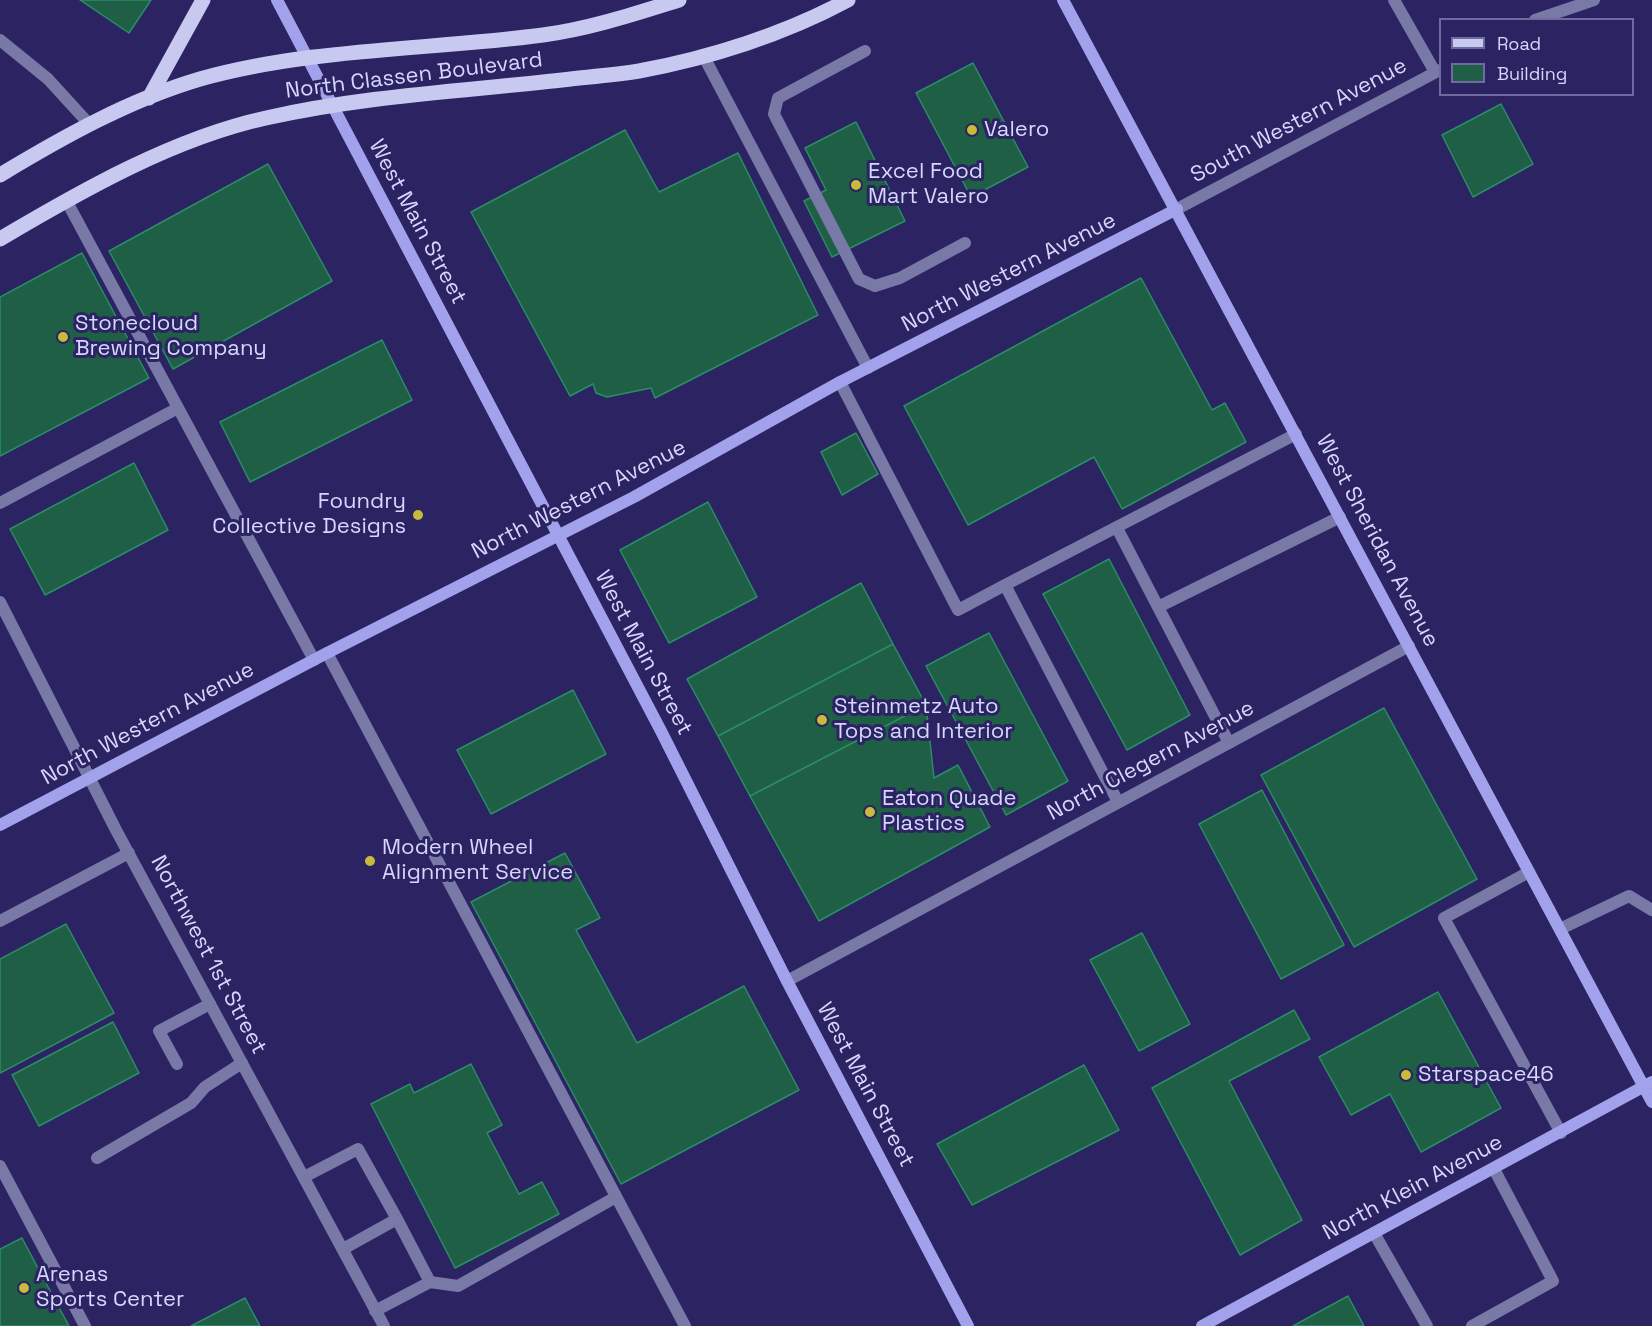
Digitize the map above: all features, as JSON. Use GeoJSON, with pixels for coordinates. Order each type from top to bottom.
{"type":"FeatureCollection","features":[{"type":"Feature","properties":{"kind":"main road"},"geometry":{"type":"LineString","coordinates":[[149,98],[202,0]]}},
{"type":"Feature","properties":{"kind":"main road","name":"North Classen Boulevard"},"geometry":{"type":"LineString","coordinates":[[0,175],[90,124],[149,98],[199,80],[242,69],[307,58],[545,35],[609,21],[677,0]]}},
{"type":"Feature","properties":{"kind":"main road","name":"North Classen Boulevard"},"geometry":{"type":"LineString","coordinates":[[0,239],[66,200],[184,144],[266,118],[332,106],[639,71],[772,34],[848,0]]}},
{"type":"Feature","properties":{"kind":"street","name":"West Main Street"},"geometry":{"type":"LineString","coordinates":[[277,0],[661,730],[787,981],[968,1326]]}},
{"type":"Feature","properties":{"kind":"street","name":"West Sheridan Avenue"},"geometry":{"type":"LineString","coordinates":[[1063,0],[1146,158],[1177,209],[1529,872],[1648,1085],[1652,1102]]}},
{"type":"Feature","properties":{"kind":"street"},"geometry":{"type":"LineString","coordinates":[[1394,0],[1438,71]]}},
{"type":"Feature","properties":{"kind":"street"},"geometry":{"type":"LineString","coordinates":[[1541,18],[1594,0]]}},
{"type":"Feature","properties":{"kind":"street"},"geometry":{"type":"LineString","coordinates":[[0,40],[48,79],[90,124]]}},
{"type":"Feature","properties":{"kind":"street"},"geometry":{"type":"LineString","coordinates":[[865,51],[778,98],[774,114],[814,195],[859,279],[875,286],[900,278],[965,243]]}},
{"type":"Feature","properties":{"kind":"street"},"geometry":{"type":"LineString","coordinates":[[703,55],[868,368]]}},
{"type":"Feature","properties":{"kind":"street","name":"South Western Avenue"},"geometry":{"type":"LineString","coordinates":[[1177,209],[1438,71]]}},
{"type":"Feature","properties":{"kind":"street"},"geometry":{"type":"LineString","coordinates":[[66,200],[314,660]]}},
{"type":"Feature","properties":{"kind":"street","name":"North Western Avenue"},"geometry":{"type":"LineString","coordinates":[[0,825],[327,653],[714,454],[840,382],[1177,209]]}},
{"type":"Feature","properties":{"kind":"street"},"geometry":{"type":"LineString","coordinates":[[840,382],[958,610],[1296,434]]}},
{"type":"Feature","properties":{"kind":"street"},"geometry":{"type":"LineString","coordinates":[[0,503],[178,408]]}},
{"type":"Feature","properties":{"kind":"street"},"geometry":{"type":"LineString","coordinates":[[1158,607],[1340,517]]}},
{"type":"Feature","properties":{"kind":"street"},"geometry":{"type":"LineString","coordinates":[[1117,528],[1229,742]]}},
{"type":"Feature","properties":{"kind":"street"},"geometry":{"type":"LineString","coordinates":[[1005,585],[1118,802]]}},
{"type":"Feature","properties":{"kind":"street","name":"Northwest 1st Street"},"geometry":{"type":"LineString","coordinates":[[0,602],[129,853],[384,1326]]}},
{"type":"Feature","properties":{"kind":"street","name":"North Clegern Avenue"},"geometry":{"type":"LineString","coordinates":[[787,981],[1409,646]]}},
{"type":"Feature","properties":{"kind":"street"},"geometry":{"type":"LineString","coordinates":[[327,653],[685,1326]]}},
{"type":"Feature","properties":{"kind":"street"},"geometry":{"type":"LineString","coordinates":[[0,921],[129,853]]}},
{"type":"Feature","properties":{"kind":"street"},"geometry":{"type":"LineString","coordinates":[[1529,872],[1444,918],[1561,1133]]}},
{"type":"Feature","properties":{"kind":"street"},"geometry":{"type":"LineString","coordinates":[[1560,929],[1629,896],[1652,910]]}},
{"type":"Feature","properties":{"kind":"street"},"geometry":{"type":"LineString","coordinates":[[177,1064],[159,1031],[210,1004]]}},
{"type":"Feature","properties":{"kind":"street"},"geometry":{"type":"LineString","coordinates":[[97,1158],[191,1103],[205,1087],[242,1063]]}},
{"type":"Feature","properties":{"kind":"street","name":"North Klein Avenue"},"geometry":{"type":"LineString","coordinates":[[1202,1326],[1648,1085]]}},
{"type":"Feature","properties":{"kind":"street"},"geometry":{"type":"LineString","coordinates":[[304,1177],[358,1149],[430,1282]]}},
{"type":"Feature","properties":{"kind":"street"},"geometry":{"type":"LineString","coordinates":[[0,1166],[85,1326]]}},
{"type":"Feature","properties":{"kind":"street"},"geometry":{"type":"LineString","coordinates":[[1472,1326],[1553,1281],[1494,1169]]}},
{"type":"Feature","properties":{"kind":"street"},"geometry":{"type":"LineString","coordinates":[[375,1311],[430,1282],[458,1286],[616,1197]]}},
{"type":"Feature","properties":{"kind":"street"},"geometry":{"type":"LineString","coordinates":[[343,1249],[397,1219]]}},
{"type":"Feature","properties":{"kind":"street"},"geometry":{"type":"LineString","coordinates":[[1374,1233],[1427,1326]]}},
{"type":"Feature","properties":{"kind":"building"},"geometry":{"type":"Polygon","coordinates":[[[80,0],[151,0],[129,33],[80,0]]]}},
{"type":"Feature","properties":{"kind":"building","name":"Valero"},"geometry":{"type":"Polygon","coordinates":[[[973,63],[1028,167],[971,197],[916,93],[973,63]]]}},
{"type":"Feature","properties":{"kind":"building"},"geometry":{"type":"Polygon","coordinates":[[[1501,104],[1533,164],[1473,197],[1442,135],[1501,104]]]}},
{"type":"Feature","properties":{"kind":"building","name":"Excel Food Mart Valero"},"geometry":{"type":"Polygon","coordinates":[[[856,122],[905,221],[832,257],[804,201],[826,190],[805,148],[856,122]]]}},
{"type":"Feature","properties":{"kind":"building"},"geometry":{"type":"Polygon","coordinates":[[[625,130],[659,192],[738,153],[818,315],[655,398],[651,388],[607,397],[596,393],[593,384],[570,396],[471,212],[625,130]]]}},
{"type":"Feature","properties":{"kind":"building"},"geometry":{"type":"Polygon","coordinates":[[[268,164],[332,281],[173,369],[109,251],[268,164]]]}},
{"type":"Feature","properties":{"kind":"building","name":"Stonecloud Brewing Company"},"geometry":{"type":"Polygon","coordinates":[[[82,253],[149,378],[0,456],[0,297],[82,253]]]}},
{"type":"Feature","properties":{"kind":"building"},"geometry":{"type":"Polygon","coordinates":[[[1141,278],[1212,410],[1225,403],[1246,442],[1122,509],[1094,457],[968,525],[904,406],[1141,278]]]}},
{"type":"Feature","properties":{"kind":"building"},"geometry":{"type":"Polygon","coordinates":[[[382,340],[412,400],[250,482],[220,422],[382,340]]]}},
{"type":"Feature","properties":{"kind":"building"},"geometry":{"type":"Polygon","coordinates":[[[856,433],[878,474],[842,495],[821,452],[856,433]]]}},
{"type":"Feature","properties":{"kind":"building"},"geometry":{"type":"Polygon","coordinates":[[[134,463],[168,530],[45,595],[10,529],[134,463]]]}},
{"type":"Feature","properties":{"kind":"building"},"geometry":{"type":"Polygon","coordinates":[[[708,502],[757,597],[669,643],[620,550],[708,502]]]}},
{"type":"Feature","properties":{"kind":"building"},"geometry":{"type":"Polygon","coordinates":[[[1109,559],[1190,715],[1127,750],[1043,594],[1109,559]]]}},
{"type":"Feature","properties":{"kind":"building"},"geometry":{"type":"Polygon","coordinates":[[[861,583],[893,644],[718,736],[687,679],[861,583]]]}},
{"type":"Feature","properties":{"kind":"building"},"geometry":{"type":"Polygon","coordinates":[[[989,633],[1068,781],[1006,815],[926,666],[989,633]]]}},
{"type":"Feature","properties":{"kind":"building","name":"Steinmetz Auto Tops and Interior"},"geometry":{"type":"Polygon","coordinates":[[[893,644],[926,705],[750,796],[718,736],[893,644]]]}},
{"type":"Feature","properties":{"kind":"building"},"geometry":{"type":"Polygon","coordinates":[[[573,690],[606,754],[491,814],[457,750],[573,690]]]}},
{"type":"Feature","properties":{"kind":"building","name":"Eaton Quade Plastics"},"geometry":{"type":"Polygon","coordinates":[[[926,705],[934,778],[958,765],[990,827],[819,921],[750,796],[926,705]]]}},
{"type":"Feature","properties":{"kind":"building"},"geometry":{"type":"Polygon","coordinates":[[[1384,708],[1477,879],[1354,947],[1261,775],[1384,708]]]}},
{"type":"Feature","properties":{"kind":"building"},"geometry":{"type":"Polygon","coordinates":[[[1262,790],[1344,945],[1281,979],[1199,824],[1262,790]]]}},
{"type":"Feature","properties":{"kind":"building"},"geometry":{"type":"Polygon","coordinates":[[[565,853],[600,918],[576,930],[637,1043],[744,986],[799,1090],[621,1184],[471,902],[565,853]]]}},
{"type":"Feature","properties":{"kind":"building"},"geometry":{"type":"Polygon","coordinates":[[[66,924],[114,1013],[0,1073],[0,959],[66,924]]]}},
{"type":"Feature","properties":{"kind":"building"},"geometry":{"type":"Polygon","coordinates":[[[1142,933],[1190,1024],[1139,1051],[1090,960],[1142,933]]]}},
{"type":"Feature","properties":{"kind":"building","name":"Starspace46"},"geometry":{"type":"Polygon","coordinates":[[[1438,992],[1501,1108],[1421,1152],[1390,1094],[1351,1115],[1319,1057],[1438,992]]]}},
{"type":"Feature","properties":{"kind":"building"},"geometry":{"type":"Polygon","coordinates":[[[1294,1010],[1310,1039],[1229,1081],[1302,1220],[1240,1255],[1152,1088],[1294,1010]]]}},
{"type":"Feature","properties":{"kind":"building"},"geometry":{"type":"Polygon","coordinates":[[[113,1022],[139,1073],[39,1126],[12,1075],[113,1022]]]}},
{"type":"Feature","properties":{"kind":"building"},"geometry":{"type":"Polygon","coordinates":[[[471,1064],[502,1125],[487,1133],[519,1194],[542,1182],[559,1214],[455,1268],[371,1104],[410,1084],[414,1093],[471,1064]]]}},
{"type":"Feature","properties":{"kind":"building"},"geometry":{"type":"Polygon","coordinates":[[[1084,1065],[1119,1130],[972,1205],[937,1144],[1084,1065]]]}},
{"type":"Feature","properties":{"kind":"building","name":"Arenas Sports Center"},"geometry":{"type":"Polygon","coordinates":[[[22,1238],[69,1326],[0,1326],[0,1249],[22,1238]]]}},
{"type":"Feature","properties":{"kind":"building"},"geometry":{"type":"Polygon","coordinates":[[[1348,1296],[1364,1326],[1293,1326],[1348,1296]]]}},
{"type":"Feature","properties":{"kind":"building"},"geometry":{"type":"Polygon","coordinates":[[[245,1298],[260,1326],[191,1326],[245,1298]]]}},
{"type":"Feature","properties":{"kind":"place","name":"Valero"},"geometry":{"type":"Point","coordinates":[972,130]}},
{"type":"Feature","properties":{"kind":"place","name":"Excel Food Mart Valero"},"geometry":{"type":"Point","coordinates":[856,185]}},
{"type":"Feature","properties":{"kind":"place","name":"Stonecloud Brewing Company"},"geometry":{"type":"Point","coordinates":[63,337]}},
{"type":"Feature","properties":{"kind":"place","name":"Foundry Collective Designs"},"geometry":{"type":"Point","coordinates":[418,515]}},
{"type":"Feature","properties":{"kind":"place","name":"Steinmetz Auto Tops and Interior"},"geometry":{"type":"Point","coordinates":[822,720]}},
{"type":"Feature","properties":{"kind":"place","name":"Eaton Quade Plastics"},"geometry":{"type":"Point","coordinates":[870,812]}},
{"type":"Feature","properties":{"kind":"place","name":"Modern Wheel Alignment Service"},"geometry":{"type":"Point","coordinates":[370,861]}},
{"type":"Feature","properties":{"kind":"place","name":"Starspace46"},"geometry":{"type":"Point","coordinates":[1406,1075]}},
{"type":"Feature","properties":{"kind":"place","name":"Arenas Sports Center"},"geometry":{"type":"Point","coordinates":[24,1288]}}]}
